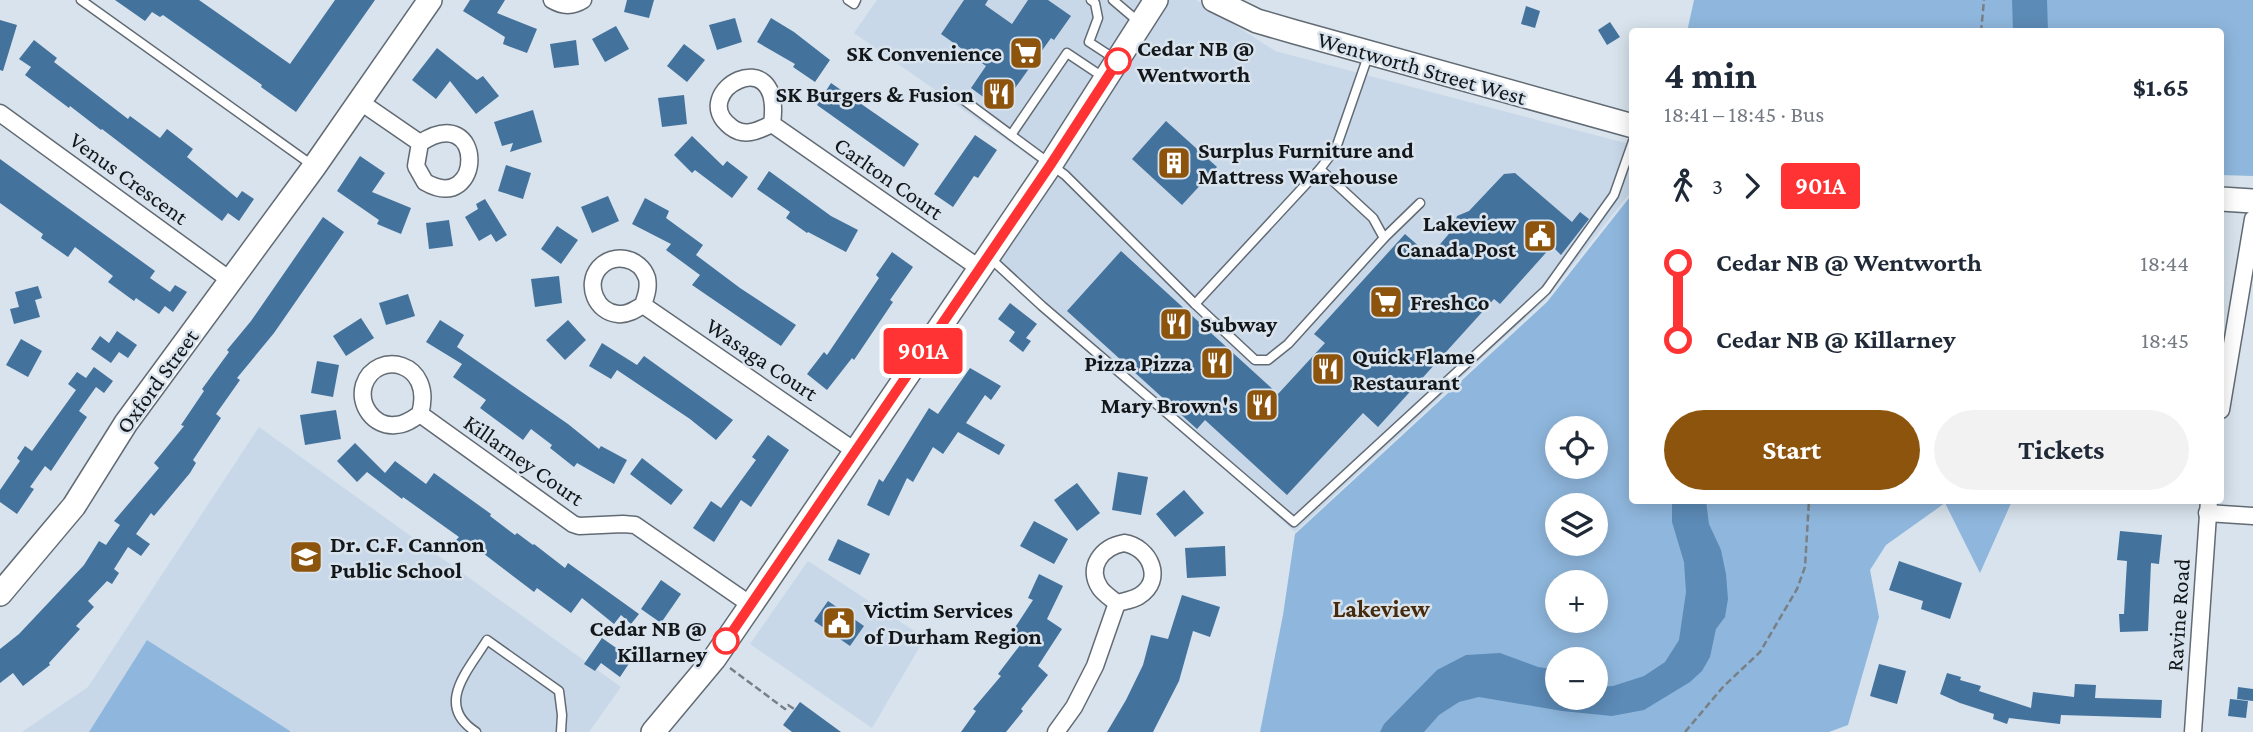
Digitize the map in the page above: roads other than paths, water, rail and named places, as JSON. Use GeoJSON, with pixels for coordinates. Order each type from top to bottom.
{"type":"FeatureCollection","features":[{"type":"Feature","properties":{"kind":"street","name":"Oxford Street"},"geometry":{"type":"LineString","coordinates":[[0,594],[74,506],[126,422],[314,167],[430,0]]}},
{"type":"Feature","properties":{"kind":"street"},"geometry":{"type":"LineString","coordinates":[[552,0],[561,5],[570,5],[583,0]]}},
{"type":"Feature","properties":{"kind":"street"},"geometry":{"type":"LineString","coordinates":[[653,732],[714,659],[1051,164],[1156,0]]}},
{"type":"Feature","properties":{"kind":"street","name":"Wentworth Street West"},"geometry":{"type":"LineString","coordinates":[[1214,0],[1257,20],[1629,125]]}},
{"type":"Feature","properties":{"kind":"street"},"geometry":{"type":"LineString","coordinates":[[359,101],[420,143]]}},
{"type":"Feature","properties":{"kind":"street","name":"Venus Crescent"},"geometry":{"type":"LineString","coordinates":[[0,113],[230,280]]}},
{"type":"Feature","properties":{"kind":"street","name":"Carlton Court"},"geometry":{"type":"LineString","coordinates":[[772,124],[983,262]]}},
{"type":"Feature","properties":{"kind":"street"},"geometry":{"type":"LineString","coordinates":[[2224,199],[2253,201]]}},
{"type":"Feature","properties":{"kind":"street"},"geometry":{"type":"LineString","coordinates":[[2224,392],[2253,219]]}},
{"type":"Feature","properties":{"kind":"street","name":"Wasaga Court"},"geometry":{"type":"LineString","coordinates":[[643,305],[855,451]]}},
{"type":"Feature","properties":{"kind":"street","name":"Killarney Court"},"geometry":{"type":"LineString","coordinates":[[420,414],[573,524],[635,525],[751,605]]}},
{"type":"Feature","properties":{"kind":"street"},"geometry":{"type":"LineString","coordinates":[[2208,507],[2253,516]]}},
{"type":"Feature","properties":{"kind":"street","name":"Ravine Road"},"geometry":{"type":"LineString","coordinates":[[2193,732],[2208,507]]}},
{"type":"Feature","properties":{"kind":"street"},"geometry":{"type":"LineString","coordinates":[[1056,732],[1074,707],[1095,666],[1117,603]]}},
{"type":"Feature","properties":{"kind":"lane"},"geometry":{"type":"LineString","coordinates":[[81,0],[314,167]]}},
{"type":"Feature","properties":{"kind":"lane"},"geometry":{"type":"LineString","coordinates":[[848,0],[854,4],[856,0]]}},
{"type":"Feature","properties":{"kind":"lane"},"geometry":{"type":"LineString","coordinates":[[1113,0],[1141,24]]}},
{"type":"Feature","properties":{"kind":"lane"},"geometry":{"type":"LineString","coordinates":[[1094,1],[1098,18],[1089,42],[1112,70]]}},
{"type":"Feature","properties":{"kind":"lane"},"geometry":{"type":"LineString","coordinates":[[1011,135],[1067,53],[1112,70]]}},
{"type":"Feature","properties":{"kind":"lane"},"geometry":{"type":"LineString","coordinates":[[1195,304],[1320,169],[1336,148],[1368,53]]}},
{"type":"Feature","properties":{"kind":"lane"},"geometry":{"type":"LineString","coordinates":[[961,98],[1051,164],[1255,359],[1268,360],[1288,344],[1384,237],[1420,203]]}},
{"type":"Feature","properties":{"kind":"lane"},"geometry":{"type":"LineString","coordinates":[[983,262],[1042,306],[1294,522],[1546,289],[1615,195],[1629,153]]}},
{"type":"Feature","properties":{"kind":"lane"},"geometry":{"type":"LineString","coordinates":[[1320,169],[1373,218],[1384,237]]}},
{"type":"Feature","properties":{"kind":"lane"},"geometry":{"type":"LineString","coordinates":[[476,732],[467,726],[456,710],[456,690],[487,640],[559,691],[561,732]]}},
{"type":"Feature","properties":{"kind":"place","name":"SK Convenience"},"geometry":{"type":"Point","coordinates":[1026,53]}},
{"type":"Feature","properties":{"kind":"place","name":"Cedar NB @ Wentworth"},"geometry":{"type":"Point","coordinates":[1118,61]}},
{"type":"Feature","properties":{"kind":"place","name":"SK Burgers & Fusion"},"geometry":{"type":"Point","coordinates":[999,94]}},
{"type":"Feature","properties":{"kind":"place","name":"Surplus Furniture and Mattress Warehouse"},"geometry":{"type":"Point","coordinates":[1174,163]}},
{"type":"Feature","properties":{"kind":"place","name":"Lakeview Canada Post"},"geometry":{"type":"Point","coordinates":[1540,236]}},
{"type":"Feature","properties":{"kind":"place","name":"FreshCo"},"geometry":{"type":"Point","coordinates":[1386,302]}},
{"type":"Feature","properties":{"kind":"place","name":"Subway"},"geometry":{"type":"Point","coordinates":[1176,324]}},
{"type":"Feature","properties":{"kind":"place","name":"Pizza Pizza"},"geometry":{"type":"Point","coordinates":[1217,363]}},
{"type":"Feature","properties":{"kind":"place","name":"Quick Flame Restaurant"},"geometry":{"type":"Point","coordinates":[1328,369]}},
{"type":"Feature","properties":{"kind":"place","name":"Mary Brown's"},"geometry":{"type":"Point","coordinates":[1262,405]}},
{"type":"Feature","properties":{"kind":"place","name":"Dr. C.F. Cannon Public School"},"geometry":{"type":"Point","coordinates":[306,557]}},
{"type":"Feature","properties":{"kind":"place","name":"Victim Services of Durham Region"},"geometry":{"type":"Point","coordinates":[839,623]}},
{"type":"Feature","properties":{"kind":"place","name":"Cedar NB @ Killarney"},"geometry":{"type":"Point","coordinates":[726,641]}},
{"type":"Feature","properties":{"kind":"district","name":"Lakeview"},"geometry":{"type":"Point","coordinates":[1381,608]}}]}
